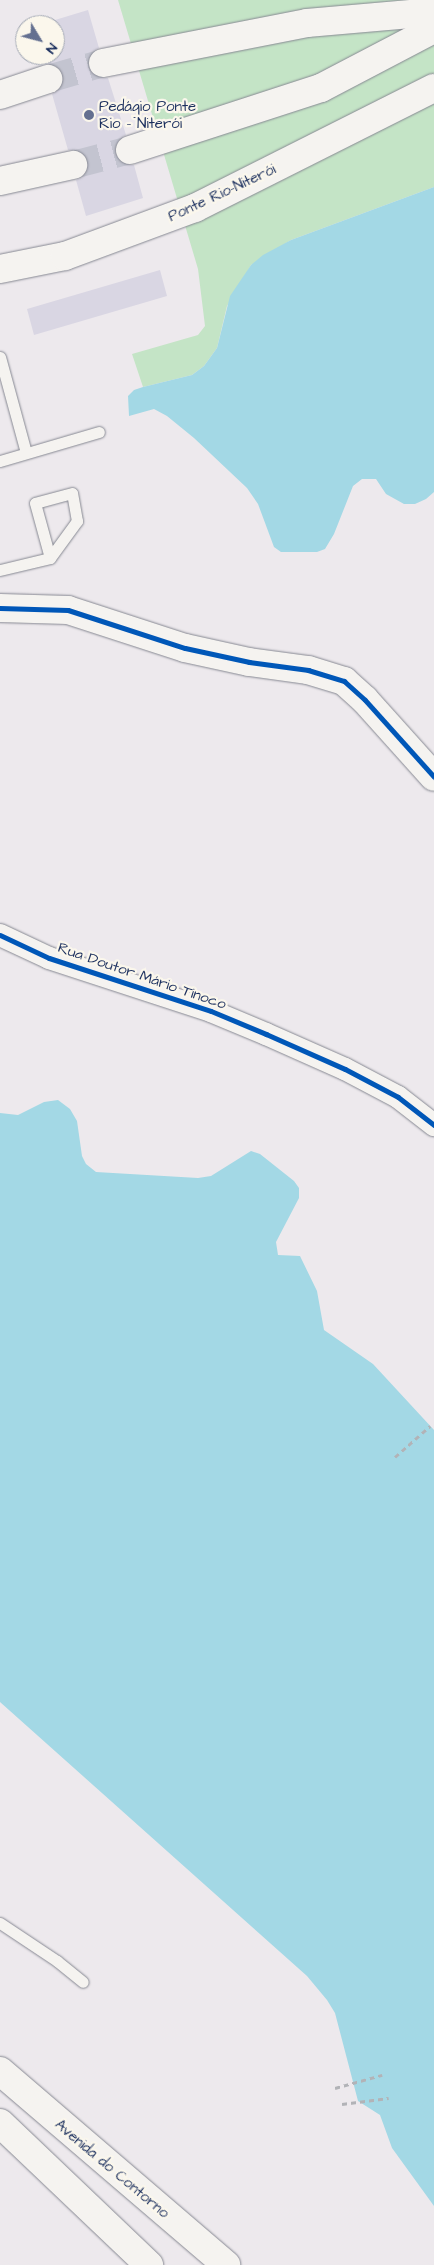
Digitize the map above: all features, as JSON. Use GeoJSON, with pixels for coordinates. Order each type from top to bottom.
{"type":"FeatureCollection","features":[{"type":"Feature","properties":{"kind":"main road"},"geometry":{"type":"LineString","coordinates":[[103,63],[307,23],[434,12]]}},
{"type":"Feature","properties":{"kind":"main road"},"geometry":{"type":"LineString","coordinates":[[130,150],[321,88],[434,29]]}},
{"type":"Feature","properties":{"kind":"main road"},"geometry":{"type":"LineString","coordinates":[[0,95],[48,79]]}},
{"type":"Feature","properties":{"kind":"main road","name":"Ponte Rio-Niterói"},"geometry":{"type":"LineString","coordinates":[[4,272],[65,256],[196,208],[434,88]]}},
{"type":"Feature","properties":{"kind":"main road"},"geometry":{"type":"LineString","coordinates":[[0,181],[73,166]]}},
{"type":"Feature","properties":{"kind":"main road"},"geometry":{"type":"LineString","coordinates":[[0,608],[68,610],[185,648],[249,662],[308,670],[344,681],[365,700],[434,777]]}},
{"type":"Feature","properties":{"kind":"main road","name":"Avenida do Contorno"},"geometry":{"type":"LineString","coordinates":[[0,2071],[226,2265]]}},
{"type":"Feature","properties":{"kind":"main road"},"geometry":{"type":"LineString","coordinates":[[0,2123],[148,2265]]}},
{"type":"Feature","properties":{"kind":"street","name":"Rua Doutor Mário Tinoco"},"geometry":{"type":"LineString","coordinates":[[0,935],[49,958],[140,990],[211,1011],[284,1042],[345,1069],[398,1097],[434,1125]]}},
{"type":"Feature","properties":{"kind":"lane"},"geometry":{"type":"LineString","coordinates":[[0,357],[26,453]]}},
{"type":"Feature","properties":{"kind":"lane"},"geometry":{"type":"LineString","coordinates":[[0,461],[99,432]]}},
{"type":"Feature","properties":{"kind":"lane"},"geometry":{"type":"LineString","coordinates":[[0,570],[50,558],[77,521],[72,493],[35,503],[50,558]]}},
{"type":"Feature","properties":{"kind":"lane"},"geometry":{"type":"LineString","coordinates":[[0,1923],[57,1961],[83,1982]]}},
{"type":"Feature","properties":{"kind":"path"},"geometry":{"type":"LineString","coordinates":[[395,1457],[430,1426]]}},
{"type":"Feature","properties":{"kind":"path"},"geometry":{"type":"LineString","coordinates":[[335,2088],[382,2075]]}},
{"type":"Feature","properties":{"kind":"path"},"geometry":{"type":"LineString","coordinates":[[342,2104],[389,2098]]}},
{"type":"Feature","properties":{"kind":"green space"},"geometry":{"type":"Polygon","coordinates":[[[118,0],[434,0],[434,187],[291,240],[251,265],[227,306],[217,348],[204,366],[192,375],[143,387],[132,354],[198,335],[205,326],[198,269],[118,0]]]}},
{"type":"Feature","properties":{"kind":"water"},"geometry":{"type":"Polygon","coordinates":[[[434,187],[434,492],[426,499],[415,504],[404,504],[386,494],[376,479],[362,479],[353,486],[334,534],[325,549],[317,552],[281,552],[274,547],[258,504],[247,488],[194,438],[167,416],[154,409],[129,416],[128,396],[134,390],[143,387],[192,375],[204,366],[217,348],[230,296],[251,265],[263,255],[291,240],[434,187]]]}},
{"type":"Feature","properties":{"kind":"water"},"geometry":{"type":"Polygon","coordinates":[[[58,1100],[70,1109],[77,1121],[82,1156],[86,1164],[96,1172],[198,1178],[211,1176],[251,1151],[260,1154],[294,1181],[299,1188],[299,1198],[276,1242],[278,1255],[300,1256],[317,1291],[324,1330],[373,1364],[434,1430],[434,2206],[392,2148],[380,2115],[358,2101],[335,2013],[307,1976],[0,1702],[0,1113],[18,1115],[44,1102],[58,1100]]]}},
{"type":"Feature","properties":{"kind":"building","name":"Pedágio Ponte Rio - Niterói"},"geometry":{"type":"Polygon","coordinates":[[[88,10],[99,48],[92,52],[88,58],[88,66],[92,74],[98,78],[108,78],[126,135],[118,140],[115,146],[115,154],[120,162],[126,165],[134,165],[143,198],[86,216],[76,180],[83,177],[88,170],[88,161],[84,154],[78,150],[68,150],[52,94],[60,89],[63,83],[63,75],[58,67],[53,65],[65,65],[65,17],[88,10]]]}},
{"type":"Feature","properties":{"kind":"building"},"geometry":{"type":"Polygon","coordinates":[[[160,270],[167,296],[34,335],[27,309],[160,270]]]}},
{"type":"Feature","properties":{"kind":"tunnel"},"geometry":{"type":"LineString","coordinates":[[48,79],[103,63]]}},
{"type":"Feature","properties":{"kind":"tunnel"},"geometry":{"type":"LineString","coordinates":[[73,165],[130,150]]}},
{"type":"Feature","properties":{"kind":"cycle path"},"geometry":{"type":"LineString","coordinates":[[0,608],[68,610],[185,648],[249,662],[308,670],[344,681],[365,700],[434,777]]}},
{"type":"Feature","properties":{"kind":"cycle path"},"geometry":{"type":"LineString","coordinates":[[0,935],[49,958],[211,1011],[266,1034],[345,1069],[398,1097],[434,1125]]}},
{"type":"Feature","properties":{"kind":"place","name":"Pedágio Ponte Rio - Niterói"},"geometry":{"type":"Point","coordinates":[89,115]}}]}
